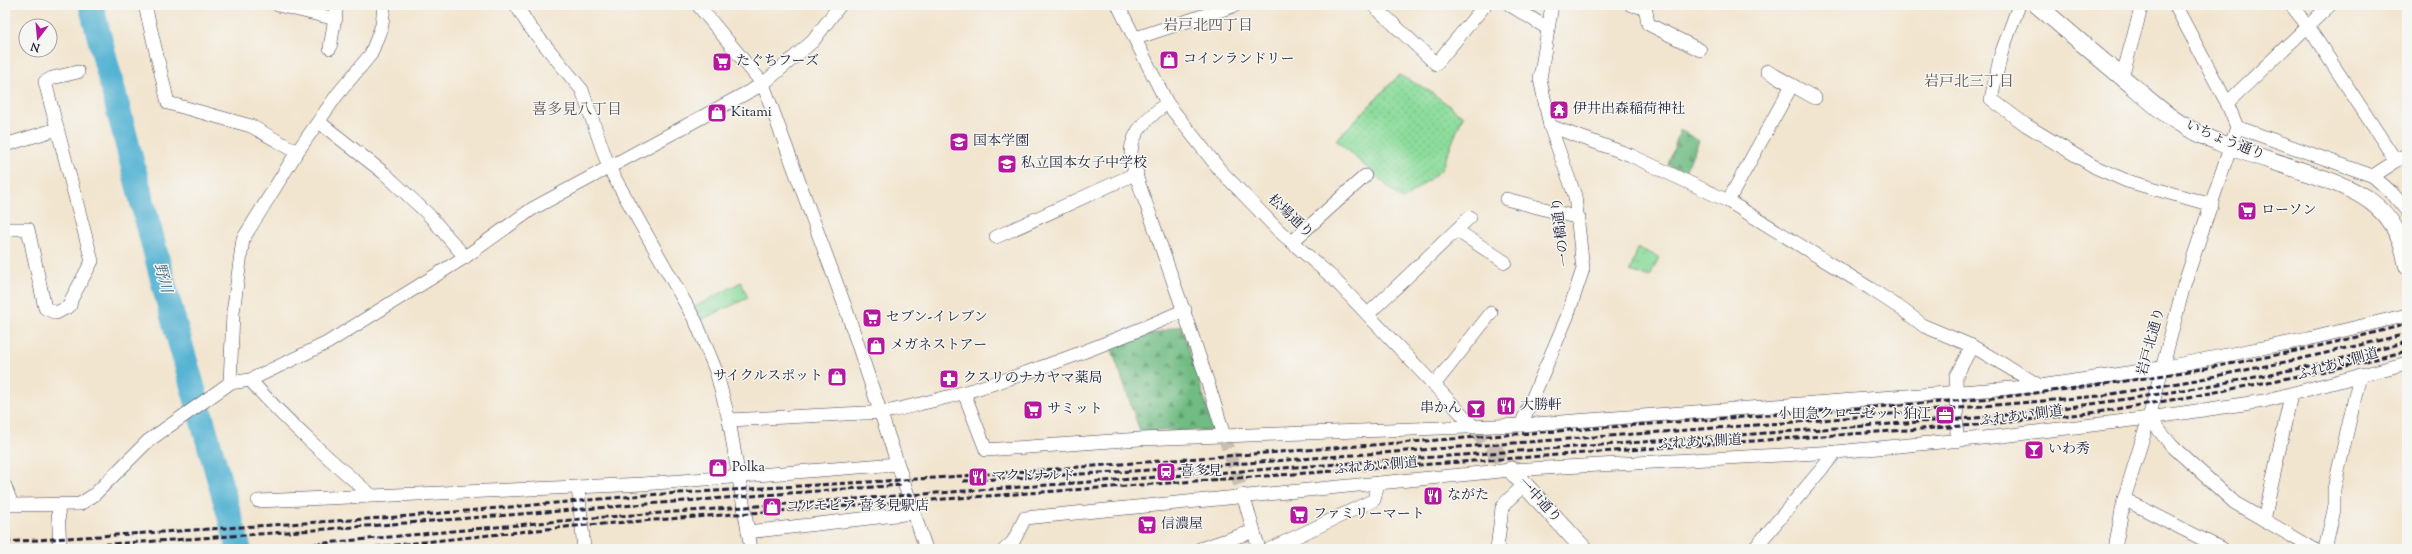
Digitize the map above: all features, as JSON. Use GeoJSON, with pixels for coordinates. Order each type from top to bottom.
{"type":"FeatureCollection","features":[{"type":"Feature","properties":{"kind":"street"},"geometry":{"type":"LineString","coordinates":[[145,5],[168,103],[251,126],[297,152]]}},
{"type":"Feature","properties":{"kind":"street"},"geometry":{"type":"LineString","coordinates":[[278,5],[336,19]]}},
{"type":"Feature","properties":{"kind":"street"},"geometry":{"type":"LineString","coordinates":[[330,48],[336,19],[337,5]]}},
{"type":"Feature","properties":{"kind":"street"},"geometry":{"type":"LineString","coordinates":[[227,384],[233,313],[243,239],[297,152],[337,95],[371,54],[382,25],[384,5]]}},
{"type":"Feature","properties":{"kind":"street"},"geometry":{"type":"LineString","coordinates":[[516,5],[529,26],[582,90],[609,168],[696,322],[716,371],[729,420],[751,549]]}},
{"type":"Feature","properties":{"kind":"street"},"geometry":{"type":"LineString","coordinates":[[698,5],[763,84],[846,309],[879,414],[926,549]]}},
{"type":"Feature","properties":{"kind":"street"},"geometry":{"type":"LineString","coordinates":[[5,486],[12,505],[58,506],[80,504],[94,495],[148,441],[227,384],[250,380],[327,343],[465,257],[532,208],[763,84],[813,42],[840,5]]}},
{"type":"Feature","properties":{"kind":"street","name":"松場通り"},"geometry":{"type":"LineString","coordinates":[[1118,5],[1136,38],[1167,103],[1220,170],[1249,202],[1332,277],[1474,427]]}},
{"type":"Feature","properties":{"kind":"street"},"geometry":{"type":"LineString","coordinates":[[1136,38],[1236,5]]}},
{"type":"Feature","properties":{"kind":"street"},"geometry":{"type":"LineString","coordinates":[[1373,5],[1436,64],[1485,5]]}},
{"type":"Feature","properties":{"kind":"street"},"geometry":{"type":"LineString","coordinates":[[1510,5],[1547,28]]}},
{"type":"Feature","properties":{"kind":"street","name":"一の橋通り"},"geometry":{"type":"LineString","coordinates":[[1521,425],[1567,317],[1583,269],[1579,218],[1575,196],[1550,126],[1540,79],[1547,28],[1552,5]]}},
{"type":"Feature","properties":{"kind":"street"},"geometry":{"type":"LineString","coordinates":[[1631,5],[1645,7],[1648,24],[1700,50]]}},
{"type":"Feature","properties":{"kind":"street"},"geometry":{"type":"LineString","coordinates":[[2019,5],[2000,54],[1991,99],[2015,117],[2095,167],[2127,181],[2212,206]]}},
{"type":"Feature","properties":{"kind":"street","name":"いちょう通り"},"geometry":{"type":"LineString","coordinates":[[2037,5],[2122,78],[2182,125],[2232,147],[2348,186],[2360,193],[2380,209],[2395,229],[2404,251],[2407,265]]}},
{"type":"Feature","properties":{"kind":"street"},"geometry":{"type":"LineString","coordinates":[[2122,78],[2142,5]]}},
{"type":"Feature","properties":{"kind":"street"},"geometry":{"type":"LineString","coordinates":[[2175,5],[2227,103],[2237,128],[2373,176],[2392,193],[2407,211]]}},
{"type":"Feature","properties":{"kind":"street"},"geometry":{"type":"LineString","coordinates":[[2292,5],[2307,25],[2396,161]]}},
{"type":"Feature","properties":{"kind":"street"},"geometry":{"type":"LineString","coordinates":[[2227,103],[2307,25],[2330,5]]}},
{"type":"Feature","properties":{"kind":"street"},"geometry":{"type":"LineString","coordinates":[[1767,71],[1815,98]]}},
{"type":"Feature","properties":{"kind":"street"},"geometry":{"type":"LineString","coordinates":[[5,228],[28,229],[45,308],[56,313],[70,306],[71,300],[92,261],[45,82],[52,78],[78,72]]}},
{"type":"Feature","properties":{"kind":"street"},"geometry":{"type":"LineString","coordinates":[[1728,201],[1792,85]]}},
{"type":"Feature","properties":{"kind":"street"},"geometry":{"type":"LineString","coordinates":[[1167,103],[1150,116],[1138,130],[1131,153],[1207,374],[1224,436]]}},
{"type":"Feature","properties":{"kind":"street"},"geometry":{"type":"LineString","coordinates":[[319,122],[384,173],[428,214],[465,257]]}},
{"type":"Feature","properties":{"kind":"street"},"geometry":{"type":"LineString","coordinates":[[1550,126],[1630,155],[1728,201],[1871,289],[1924,326],[1972,346],[2040,386]]}},
{"type":"Feature","properties":{"kind":"street","name":"岩戸北通り"},"geometry":{"type":"LineString","coordinates":[[2115,549],[2124,499],[2150,418],[2161,368],[2184,285],[2232,147],[2237,128]]}},
{"type":"Feature","properties":{"kind":"street"},"geometry":{"type":"LineString","coordinates":[[5,145],[57,129]]}},
{"type":"Feature","properties":{"kind":"street"},"geometry":{"type":"LineString","coordinates":[[2373,176],[2407,154]]}},
{"type":"Feature","properties":{"kind":"street"},"geometry":{"type":"LineString","coordinates":[[996,237],[1137,173]]}},
{"type":"Feature","properties":{"kind":"street"},"geometry":{"type":"LineString","coordinates":[[1292,242],[1365,176]]}},
{"type":"Feature","properties":{"kind":"street"},"geometry":{"type":"LineString","coordinates":[[1506,199],[1579,218]]}},
{"type":"Feature","properties":{"kind":"street"},"geometry":{"type":"LineString","coordinates":[[1368,314],[1470,217]]}},
{"type":"Feature","properties":{"kind":"street"},"geometry":{"type":"LineString","coordinates":[[1456,230],[1505,262]]}},
{"type":"Feature","properties":{"kind":"street"},"geometry":{"type":"LineString","coordinates":[[729,420],[864,412],[879,414],[964,393],[1103,346],[1185,310]]}},
{"type":"Feature","properties":{"kind":"street"},"geometry":{"type":"LineString","coordinates":[[1434,385],[1491,313]]}},
{"type":"Feature","properties":{"kind":"street","name":"ふれあい側道"},"geometry":{"type":"LineString","coordinates":[[964,393],[986,450],[1224,436],[1521,425],[2040,386],[2161,368],[2308,339],[2407,315]]}},
{"type":"Feature","properties":{"kind":"street"},"geometry":{"type":"LineString","coordinates":[[1957,441],[1955,392],[1956,376],[1972,346]]}},
{"type":"Feature","properties":{"kind":"street","name":"ふれあい側道"},"geometry":{"type":"LineString","coordinates":[[1006,549],[1014,542],[1025,518],[1243,495],[1511,470],[1836,452],[1957,441],[2150,418],[2291,395],[2407,362]]}},
{"type":"Feature","properties":{"kind":"street"},"geometry":{"type":"LineString","coordinates":[[2325,549],[2334,510],[2334,489],[2360,375]]}},
{"type":"Feature","properties":{"kind":"street"},"geometry":{"type":"LineString","coordinates":[[250,380],[303,436],[372,495]]}},
{"type":"Feature","properties":{"kind":"street"},"geometry":{"type":"LineString","coordinates":[[2264,520],[2291,395]]}},
{"type":"Feature","properties":{"kind":"street"},"geometry":{"type":"LineString","coordinates":[[2150,418],[2172,446],[2235,503],[2314,549]]}},
{"type":"Feature","properties":{"kind":"street"},"geometry":{"type":"LineString","coordinates":[[1754,549],[1836,452]]}},
{"type":"Feature","properties":{"kind":"street"},"geometry":{"type":"LineString","coordinates":[[258,501],[578,487],[897,464]]}},
{"type":"Feature","properties":{"kind":"street","name":"一中通り"},"geometry":{"type":"LineString","coordinates":[[1511,470],[1584,549]]}},
{"type":"Feature","properties":{"kind":"street"},"geometry":{"type":"LineString","coordinates":[[1270,549],[1374,500],[1378,483]]}},
{"type":"Feature","properties":{"kind":"street"},"geometry":{"type":"LineString","coordinates":[[1497,549],[1502,508],[1506,502],[1524,485]]}},
{"type":"Feature","properties":{"kind":"street"},"geometry":{"type":"LineString","coordinates":[[578,487],[584,549]]}},
{"type":"Feature","properties":{"kind":"street"},"geometry":{"type":"LineString","coordinates":[[1243,495],[1259,549]]}},
{"type":"Feature","properties":{"kind":"street"},"geometry":{"type":"LineString","coordinates":[[2124,499],[2222,549]]}},
{"type":"Feature","properties":{"kind":"street"},"geometry":{"type":"LineString","coordinates":[[58,506],[60,549]]}},
{"type":"Feature","properties":{"kind":"street"},"geometry":{"type":"LineString","coordinates":[[748,532],[913,513]]}},
{"type":"Feature","properties":{"kind":"street"},"geometry":{"type":"LineString","coordinates":[[1200,549],[1254,531]]}},
{"type":"Feature","properties":{"kind":"green space"},"geometry":{"type":"Polygon","coordinates":[[[1399,75],[1428,90],[1463,116],[1441,170],[1403,200],[1336,140],[1399,75]]]}},
{"type":"Feature","properties":{"kind":"green space"},"geometry":{"type":"Polygon","coordinates":[[[1680,130],[1699,141],[1684,173],[1668,165],[1680,130]]]}},
{"type":"Feature","properties":{"kind":"green space"},"geometry":{"type":"Polygon","coordinates":[[[1638,248],[1659,257],[1650,277],[1630,271],[1638,248]]]}},
{"type":"Feature","properties":{"kind":"green space"},"geometry":{"type":"Polygon","coordinates":[[[741,282],[748,298],[696,322],[689,310],[741,282]]]}},
{"type":"Feature","properties":{"kind":"green space"},"geometry":{"type":"Polygon","coordinates":[[[1181,325],[1214,430],[1140,431],[1111,347],[1181,325]]]}},
{"type":"Feature","properties":{"kind":"waterway","name":"野川"},"geometry":{"type":"LineString","coordinates":[[91,5],[167,297],[239,549]]}},
{"type":"Feature","properties":{"kind":"tunnel"},"geometry":{"type":"LineString","coordinates":[[1474,427],[1511,470]]}},
{"type":"Feature","properties":{"kind":"tunnel"},"geometry":{"type":"LineString","coordinates":[[1224,436],[1243,495]]}},
{"type":"Feature","properties":{"kind":"railway"},"geometry":{"type":"LineString","coordinates":[[5,542],[398,517],[646,495],[935,478],[1994,398],[2098,385],[2202,369],[2305,349],[2407,324]]}},
{"type":"Feature","properties":{"kind":"railway"},"geometry":{"type":"LineString","coordinates":[[963,481],[1166,469],[1809,421],[2100,396],[2196,380],[2300,359],[2407,334]]}},
{"type":"Feature","properties":{"kind":"railway"},"geometry":{"type":"LineString","coordinates":[[261,549],[592,518],[1988,417],[2093,404],[2252,378],[2407,342]]}},
{"type":"Feature","properties":{"kind":"railway"},"geometry":{"type":"LineString","coordinates":[[358,549],[575,526],[1990,424],[2098,412],[2195,396],[2330,370],[2407,351]]}},
{"type":"Feature","properties":{"kind":"railway"},"geometry":{"type":"LineString","coordinates":[[24,549],[354,527],[903,485]]}},
{"type":"Feature","properties":{"kind":"place","name":"コインランドリー"},"geometry":{"type":"Point","coordinates":[1169,60]}},
{"type":"Feature","properties":{"kind":"place","name":"たぐちフーズ"},"geometry":{"type":"Point","coordinates":[722,62]}},
{"type":"Feature","properties":{"kind":"place","name":"伊井出森稲荷神社"},"geometry":{"type":"Point","coordinates":[1559,110]}},
{"type":"Feature","properties":{"kind":"place","name":"Kitami"},"geometry":{"type":"Point","coordinates":[717,113]}},
{"type":"Feature","properties":{"kind":"place","name":"国本学園"},"geometry":{"type":"Point","coordinates":[959,142]}},
{"type":"Feature","properties":{"kind":"place","name":"私立国本女子中学校"},"geometry":{"type":"Point","coordinates":[1007,164]}},
{"type":"Feature","properties":{"kind":"place","name":"ローソン"},"geometry":{"type":"Point","coordinates":[2247,211]}},
{"type":"Feature","properties":{"kind":"place","name":"セブン-イレブン"},"geometry":{"type":"Point","coordinates":[872,318]}},
{"type":"Feature","properties":{"kind":"place","name":"メガネストアー"},"geometry":{"type":"Point","coordinates":[876,346]}},
{"type":"Feature","properties":{"kind":"place","name":"サイクルスポット"},"geometry":{"type":"Point","coordinates":[837,377]}},
{"type":"Feature","properties":{"kind":"place","name":"クスリのナカヤマ薬局"},"geometry":{"type":"Point","coordinates":[949,379]}},
{"type":"Feature","properties":{"kind":"place","name":"大勝軒"},"geometry":{"type":"Point","coordinates":[1506,406]}},
{"type":"Feature","properties":{"kind":"place","name":"串かん"},"geometry":{"type":"Point","coordinates":[1476,409]}},
{"type":"Feature","properties":{"kind":"place","name":"サミット"},"geometry":{"type":"Point","coordinates":[1033,410]}},
{"type":"Feature","properties":{"kind":"place","name":"小田急クローゼット狛江"},"geometry":{"type":"Point","coordinates":[1945,415]}},
{"type":"Feature","properties":{"kind":"place","name":"いわ秀"},"geometry":{"type":"Point","coordinates":[2034,450]}},
{"type":"Feature","properties":{"kind":"place","name":"Polka"},"geometry":{"type":"Point","coordinates":[718,468]}},
{"type":"Feature","properties":{"kind":"place","name":"喜多見"},"geometry":{"type":"Point","coordinates":[1166,472]}},
{"type":"Feature","properties":{"kind":"place","name":"マクドナルド"},"geometry":{"type":"Point","coordinates":[978,477]}},
{"type":"Feature","properties":{"kind":"place","name":"ながた"},"geometry":{"type":"Point","coordinates":[1433,496]}},
{"type":"Feature","properties":{"kind":"place","name":"コルモピア 喜多見駅店"},"geometry":{"type":"Point","coordinates":[772,507]}},
{"type":"Feature","properties":{"kind":"place","name":"ファミリーマート"},"geometry":{"type":"Point","coordinates":[1299,515]}},
{"type":"Feature","properties":{"kind":"place","name":"信濃屋"},"geometry":{"type":"Point","coordinates":[1147,525]}},
{"type":"Feature","properties":{"kind":"district","name":"岩戸北四丁目"},"geometry":{"type":"Point","coordinates":[1208,26]}},
{"type":"Feature","properties":{"kind":"district","name":"岩戸北三丁目"},"geometry":{"type":"Point","coordinates":[1969,82]}},
{"type":"Feature","properties":{"kind":"district","name":"喜多見八丁目"},"geometry":{"type":"Point","coordinates":[577,110]}}]}
